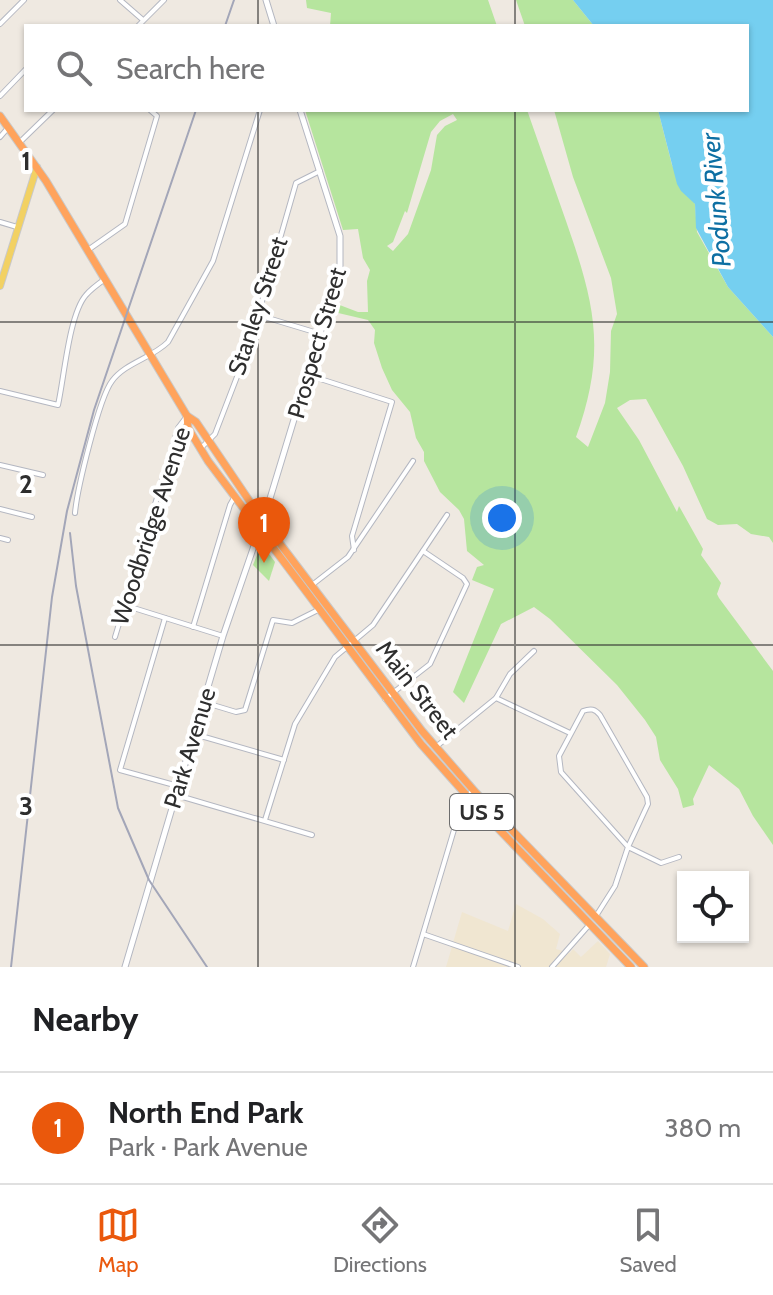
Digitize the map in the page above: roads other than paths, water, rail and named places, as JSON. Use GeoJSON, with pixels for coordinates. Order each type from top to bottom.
{"type":"FeatureCollection","features":[{"type":"Feature","properties":{"kind":"highway","name":"Main Street"},"geometry":{"type":"LineString","coordinates":[[0,116],[37,167],[187,416],[196,422],[209,443],[259,530],[353,641],[470,793]]}},
{"type":"Feature","properties":{"kind":"highway","name":"Main Street"},"geometry":{"type":"LineString","coordinates":[[187,416],[188,428],[200,449],[263,521],[308,589],[318,610],[385,699],[505,830],[644,967]]}},
{"type":"Feature","properties":{"kind":"highway","name":"Main Street"},"geometry":{"type":"LineString","coordinates":[[593,920],[631,967]]}},
{"type":"Feature","properties":{"kind":"main road"},"geometry":{"type":"LineString","coordinates":[[266,0],[273,24]]}},
{"type":"Feature","properties":{"kind":"main road","name":"Prospect Street"},"geometry":{"type":"LineString","coordinates":[[259,530],[340,268],[342,247],[301,112]]}},
{"type":"Feature","properties":{"kind":"main road"},"geometry":{"type":"LineString","coordinates":[[0,286],[37,167]]}},
{"type":"Feature","properties":{"kind":"main road","name":"Park Avenue"},"geometry":{"type":"LineString","coordinates":[[125,967],[223,636],[259,530]]}},
{"type":"Feature","properties":{"kind":"street"},"geometry":{"type":"LineString","coordinates":[[0,24],[24,0]]}},
{"type":"Feature","properties":{"kind":"street"},"geometry":{"type":"LineString","coordinates":[[120,0],[143,20]]}},
{"type":"Feature","properties":{"kind":"street"},"geometry":{"type":"LineString","coordinates":[[140,24],[164,0]]}},
{"type":"Feature","properties":{"kind":"street"},"geometry":{"type":"LineString","coordinates":[[0,96],[24,71]]}},
{"type":"Feature","properties":{"kind":"street"},"geometry":{"type":"LineString","coordinates":[[20,142],[51,112]]}},
{"type":"Feature","properties":{"kind":"street"},"geometry":{"type":"LineString","coordinates":[[88,250],[125,224],[157,116],[152,112]]}},
{"type":"Feature","properties":{"kind":"street"},"geometry":{"type":"LineString","coordinates":[[75,513],[90,443],[110,384],[116,376],[151,355],[170,339],[213,261],[259,112]]}},
{"type":"Feature","properties":{"kind":"street"},"geometry":{"type":"LineString","coordinates":[[0,137],[8,127]]}},
{"type":"Feature","properties":{"kind":"street","name":"Stanley Street"},"geometry":{"type":"LineString","coordinates":[[209,443],[250,343],[296,182],[320,171]]}},
{"type":"Feature","properties":{"kind":"street"},"geometry":{"type":"LineString","coordinates":[[0,222],[18,228]]}},
{"type":"Feature","properties":{"kind":"street"},"geometry":{"type":"LineString","coordinates":[[0,391],[58,405],[63,385],[64,357],[83,298],[105,279]]}},
{"type":"Feature","properties":{"kind":"street"},"geometry":{"type":"LineString","coordinates":[[258,315],[321,334]]}},
{"type":"Feature","properties":{"kind":"street"},"geometry":{"type":"LineString","coordinates":[[308,375],[392,402],[352,536],[354,550]]}},
{"type":"Feature","properties":{"kind":"street","name":"Woodbridge Avenue"},"geometry":{"type":"LineString","coordinates":[[115,637],[178,429],[187,416]]}},
{"type":"Feature","properties":{"kind":"street"},"geometry":{"type":"LineString","coordinates":[[200,449],[209,443]]}},
{"type":"Feature","properties":{"kind":"street"},"geometry":{"type":"LineString","coordinates":[[308,589],[354,550],[413,461]]}},
{"type":"Feature","properties":{"kind":"street"},"geometry":{"type":"LineString","coordinates":[[0,465],[43,475]]}},
{"type":"Feature","properties":{"kind":"street"},"geometry":{"type":"LineString","coordinates":[[193,627],[230,505],[238,494]]}},
{"type":"Feature","properties":{"kind":"street"},"geometry":{"type":"LineString","coordinates":[[0,509],[32,517]]}},
{"type":"Feature","properties":{"kind":"street"},"geometry":{"type":"LineString","coordinates":[[265,820],[298,719],[335,657],[373,625],[447,515]]}},
{"type":"Feature","properties":{"kind":"street"},"geometry":{"type":"LineString","coordinates":[[0,538],[8,540]]}},
{"type":"Feature","properties":{"kind":"street"},"geometry":{"type":"LineString","coordinates":[[385,699],[430,664],[467,581],[423,551]]}},
{"type":"Feature","properties":{"kind":"street"},"geometry":{"type":"LineString","coordinates":[[124,605],[223,636]]}},
{"type":"Feature","properties":{"kind":"street"},"geometry":{"type":"LineString","coordinates":[[203,702],[236,712],[245,710],[273,620],[292,623],[318,610]]}},
{"type":"Feature","properties":{"kind":"street"},"geometry":{"type":"LineString","coordinates":[[165,618],[120,770],[178,786]]}},
{"type":"Feature","properties":{"kind":"street"},"geometry":{"type":"LineString","coordinates":[[436,747],[496,698],[510,674],[534,651]]}},
{"type":"Feature","properties":{"kind":"street"},"geometry":{"type":"LineString","coordinates":[[496,698],[571,733]]}},
{"type":"Feature","properties":{"kind":"street"},"geometry":{"type":"LineString","coordinates":[[552,967],[593,920],[615,886],[628,847],[646,811],[647,797],[596,710],[590,708],[583,711],[559,756],[561,772],[628,847],[661,863],[679,857]]}},
{"type":"Feature","properties":{"kind":"street"},"geometry":{"type":"LineString","coordinates":[[194,734],[284,760]]}},
{"type":"Feature","properties":{"kind":"street"},"geometry":{"type":"LineString","coordinates":[[413,967],[462,803],[470,793]]}},
{"type":"Feature","properties":{"kind":"street"},"geometry":{"type":"LineString","coordinates":[[176,795],[312,835]]}},
{"type":"Feature","properties":{"kind":"street"},"geometry":{"type":"LineString","coordinates":[[423,934],[518,967]]}},
{"type":"Feature","properties":{"kind":"water","name":"Podunk River"},"geometry":{"type":"Polygon","coordinates":[[[573,0],[773,0],[773,337],[728,287],[696,228],[695,204],[677,184],[659,112],[749,112],[749,24],[592,24],[573,0]]]}},
{"type":"Feature","properties":{"kind":"railway"},"geometry":{"type":"LineString","coordinates":[[226,24],[234,0]]}},
{"type":"Feature","properties":{"kind":"railway"},"geometry":{"type":"LineString","coordinates":[[11,967],[52,597],[67,511],[94,410],[195,112]]}},
{"type":"Feature","properties":{"kind":"railway"},"geometry":{"type":"LineString","coordinates":[[70,533],[76,586],[118,808],[149,880],[207,967]]}},
{"type":"Feature","properties":{"kind":"place","name":"North End Park"},"geometry":{"type":"Point","coordinates":[264,563]}}]}
